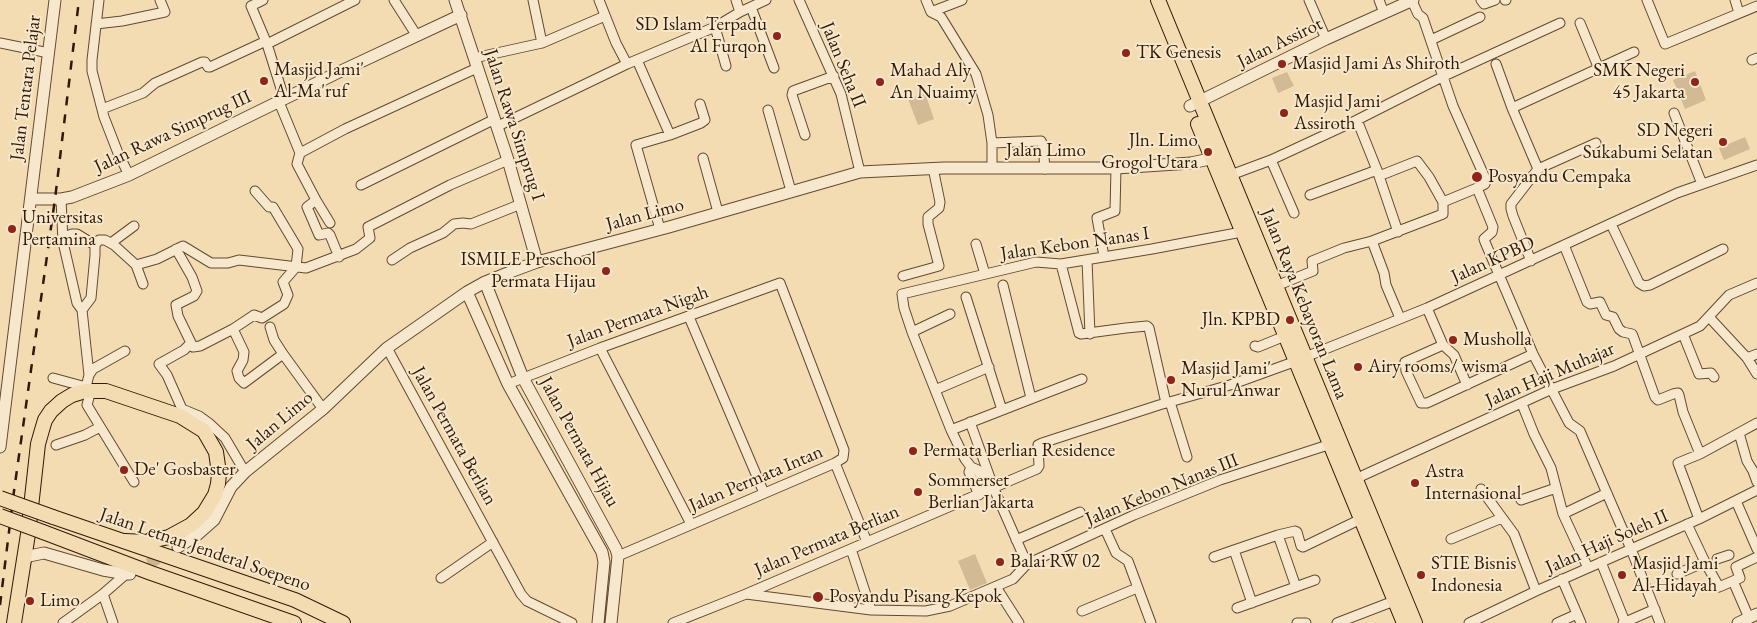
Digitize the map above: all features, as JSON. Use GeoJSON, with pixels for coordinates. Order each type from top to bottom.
{"type":"FeatureCollection","features":[{"type":"Feature","properties":{"kind":"main road","name":"Jalan Raya Kebayoran Lama"},"geometry":{"type":"LineString","coordinates":[[1148,0],[1195,104],[1225,177],[1247,231],[1285,336],[1300,359]]}},
{"type":"Feature","properties":{"kind":"main road","name":"Jalan Raya Kebayoran Lama"},"geometry":{"type":"LineString","coordinates":[[1158,0],[1195,104]]}},
{"type":"Feature","properties":{"kind":"main road","name":"Jalan Raya Kebayoran Lama"},"geometry":{"type":"LineString","coordinates":[[1247,231],[1276,286],[1300,359],[1350,481],[1415,623]]}},
{"type":"Feature","properties":{"kind":"main road"},"geometry":{"type":"LineString","coordinates":[[14,623],[38,444],[45,420],[51,411],[62,401],[87,389],[106,391],[163,409],[198,426],[213,444],[219,463],[218,484],[215,495],[204,513],[191,525],[169,537],[146,542],[125,541]]}},
{"type":"Feature","properties":{"kind":"main road","name":"Jalan Letnan Jenderal Soepeno"},"geometry":{"type":"LineString","coordinates":[[0,498],[295,600],[343,623]]}},
{"type":"Feature","properties":{"kind":"main road","name":"Jalan Letnan Jenderal Soepeno"},"geometry":{"type":"LineString","coordinates":[[0,516],[151,574],[294,623]]}},
{"type":"Feature","properties":{"kind":"main road","name":"Jalan Raya Kebayoran Lama"},"geometry":{"type":"LineString","coordinates":[[1365,517],[1394,601],[1404,623]]}},
{"type":"Feature","properties":{"kind":"street","name":"Jalan Tentara Pelajar"},"geometry":{"type":"LineString","coordinates":[[0,447],[55,0]]}},
{"type":"Feature","properties":{"kind":"street"},"geometry":{"type":"LineString","coordinates":[[99,0],[92,71],[102,110],[118,153],[129,175]]}},
{"type":"Feature","properties":{"kind":"street"},"geometry":{"type":"LineString","coordinates":[[96,24],[165,12],[160,0]]}},
{"type":"Feature","properties":{"kind":"street"},"geometry":{"type":"LineString","coordinates":[[263,0],[247,3],[267,42],[281,100],[300,153],[297,164],[330,223]]}},
{"type":"Feature","properties":{"kind":"street"},"geometry":{"type":"LineString","coordinates":[[102,110],[143,93],[155,83],[202,62],[205,62],[210,67],[355,0]]}},
{"type":"Feature","properties":{"kind":"street"},"geometry":{"type":"LineString","coordinates":[[394,0],[417,36]]}},
{"type":"Feature","properties":{"kind":"street","name":"Jalan Rawa Simprug I"},"geometry":{"type":"LineString","coordinates":[[455,0],[508,160],[537,262]]}},
{"type":"Feature","properties":{"kind":"street"},"geometry":{"type":"LineString","coordinates":[[532,0],[542,43]]}},
{"type":"Feature","properties":{"kind":"street"},"geometry":{"type":"LineString","coordinates":[[599,0],[604,16],[627,64]]}},
{"type":"Feature","properties":{"kind":"street"},"geometry":{"type":"LineString","coordinates":[[736,0],[740,12]]}},
{"type":"Feature","properties":{"kind":"street"},"geometry":{"type":"LineString","coordinates":[[361,185],[496,122],[715,27],[740,12],[766,0]]}},
{"type":"Feature","properties":{"kind":"street","name":"Jalan Seha II"},"geometry":{"type":"LineString","coordinates":[[799,0],[842,94],[860,172]]}},
{"type":"Feature","properties":{"kind":"street"},"geometry":{"type":"LineString","coordinates":[[926,0],[932,12],[941,17],[976,74],[988,115],[992,143],[992,168]]}},
{"type":"Feature","properties":{"kind":"street"},"geometry":{"type":"LineString","coordinates":[[932,12],[962,0]]}},
{"type":"Feature","properties":{"kind":"street"},"geometry":{"type":"LineString","coordinates":[[1309,0],[1326,40]]}},
{"type":"Feature","properties":{"kind":"street"},"geometry":{"type":"LineString","coordinates":[[1379,0],[1384,12]]}},
{"type":"Feature","properties":{"kind":"street"},"geometry":{"type":"LineString","coordinates":[[1412,0],[1418,14],[1422,17],[1453,106],[1486,180],[1485,184],[1443,202]]}},
{"type":"Feature","properties":{"kind":"street","name":"Jalan Assirot"},"geometry":{"type":"LineString","coordinates":[[1195,104],[1412,0]]}},
{"type":"Feature","properties":{"kind":"street"},"geometry":{"type":"LineString","coordinates":[[1481,0],[1484,4],[1495,0]]}},
{"type":"Feature","properties":{"kind":"street"},"geometry":{"type":"LineString","coordinates":[[1647,0],[1664,44],[1757,6]]}},
{"type":"Feature","properties":{"kind":"street"},"geometry":{"type":"LineString","coordinates":[[1735,0],[1740,13]]}},
{"type":"Feature","properties":{"kind":"street"},"geometry":{"type":"LineString","coordinates":[[751,7],[774,68]]}},
{"type":"Feature","properties":{"kind":"street","name":"Jalan Rawa Simprug III"},"geometry":{"type":"LineString","coordinates":[[32,199],[61,199],[76,196],[129,175],[281,100],[461,15]]}},
{"type":"Feature","properties":{"kind":"street"},"geometry":{"type":"LineString","coordinates":[[300,153],[475,63],[542,43],[604,16]]}},
{"type":"Feature","properties":{"kind":"street"},"geometry":{"type":"LineString","coordinates":[[1431,40],[1480,17]]}},
{"type":"Feature","properties":{"kind":"street"},"geometry":{"type":"LineString","coordinates":[[1225,177],[1271,160],[1357,120],[1442,77],[1560,23]]}},
{"type":"Feature","properties":{"kind":"street"},"geometry":{"type":"LineString","coordinates":[[1580,24],[1599,69]]}},
{"type":"Feature","properties":{"kind":"street"},"geometry":{"type":"LineString","coordinates":[[715,27],[726,66]]}},
{"type":"Feature","properties":{"kind":"street"},"geometry":{"type":"LineString","coordinates":[[0,43],[49,53]]}},
{"type":"Feature","properties":{"kind":"street"},"geometry":{"type":"LineString","coordinates":[[1512,108],[1634,52]]}},
{"type":"Feature","properties":{"kind":"street"},"geometry":{"type":"LineString","coordinates":[[637,60],[670,135]]}},
{"type":"Feature","properties":{"kind":"street"},"geometry":{"type":"LineString","coordinates":[[1496,64],[1538,169]]}},
{"type":"Feature","properties":{"kind":"street"},"geometry":{"type":"LineString","coordinates":[[805,135],[792,94],[793,91],[834,76]]}},
{"type":"Feature","properties":{"kind":"street"},"geometry":{"type":"LineString","coordinates":[[660,229],[636,145],[670,135],[705,120],[700,104]]}},
{"type":"Feature","properties":{"kind":"street"},"geometry":{"type":"LineString","coordinates":[[768,110],[791,191]]}},
{"type":"Feature","properties":{"kind":"street"},"geometry":{"type":"LineString","coordinates":[[1674,113],[1702,184]]}},
{"type":"Feature","properties":{"kind":"street"},"geometry":{"type":"LineString","coordinates":[[1357,120],[1378,173],[1398,232]]}},
{"type":"Feature","properties":{"kind":"street"},"geometry":{"type":"LineString","coordinates":[[992,143],[1041,141],[1044,145],[1045,169]]}},
{"type":"Feature","properties":{"kind":"street"},"geometry":{"type":"LineString","coordinates":[[1531,261],[1510,207],[1538,169],[1596,143]]}},
{"type":"Feature","properties":{"kind":"street"},"geometry":{"type":"LineString","coordinates":[[703,158],[718,212]]}},
{"type":"Feature","properties":{"kind":"street","name":"Jalan Limo"},"geometry":{"type":"LineString","coordinates":[[178,547],[197,535],[214,520],[231,487],[245,472],[323,410],[387,348],[467,292],[485,282],[537,262],[860,172],[933,168],[1116,168],[1191,163],[1217,158]]}},
{"type":"Feature","properties":{"kind":"street"},"geometry":{"type":"LineString","coordinates":[[136,265],[157,259],[184,246],[211,263],[228,263],[240,260],[306,268],[360,247],[370,238],[368,227],[450,185],[508,160]]}},
{"type":"Feature","properties":{"kind":"street"},"geometry":{"type":"LineString","coordinates":[[1271,160],[1294,213]]}},
{"type":"Feature","properties":{"kind":"street"},"geometry":{"type":"LineString","coordinates":[[1276,286],[1314,270],[1312,261],[1344,248],[1398,232],[1443,214],[1443,202],[1429,177],[1417,161],[1310,195]]}},
{"type":"Feature","properties":{"kind":"street","name":"Jalan KPBD"},"geometry":{"type":"LineString","coordinates":[[1168,402],[1230,385],[1427,308],[1677,193],[1757,165]]}},
{"type":"Feature","properties":{"kind":"street"},"geometry":{"type":"LineString","coordinates":[[903,276],[939,266],[928,224],[928,217],[939,208],[940,202],[933,168]]}},
{"type":"Feature","properties":{"kind":"street"},"geometry":{"type":"LineString","coordinates":[[1103,251],[1097,218],[1115,211],[1116,168]]}},
{"type":"Feature","properties":{"kind":"street"},"geometry":{"type":"LineString","coordinates":[[1476,188],[1493,227],[1492,232],[1484,239],[1534,354],[1570,424],[1580,431],[1631,549],[1660,623]]}},
{"type":"Feature","properties":{"kind":"street"},"geometry":{"type":"LineString","coordinates":[[176,249],[192,277],[197,291],[194,296],[176,305],[176,312],[193,347],[197,347],[232,329],[254,315],[262,318],[284,304],[288,295],[283,282],[296,267],[298,250],[273,207],[269,207],[255,191]]}},
{"type":"Feature","properties":{"kind":"street"},"geometry":{"type":"LineString","coordinates":[[61,199],[63,237],[76,296],[82,310],[90,375]]}},
{"type":"Feature","properties":{"kind":"street"},"geometry":{"type":"LineString","coordinates":[[316,200],[307,206],[319,235],[328,233],[330,235],[339,256]]}},
{"type":"Feature","properties":{"kind":"street"},"geometry":{"type":"LineString","coordinates":[[392,260],[410,248],[443,233],[454,224],[471,224],[521,204]]}},
{"type":"Feature","properties":{"kind":"street"},"geometry":{"type":"LineString","coordinates":[[1611,224],[1640,284],[1644,286],[1650,285],[1723,249]]}},
{"type":"Feature","properties":{"kind":"street"},"geometry":{"type":"LineString","coordinates":[[111,243],[134,226]]}},
{"type":"Feature","properties":{"kind":"street","name":"Jalan Kebon Nanas I"},"geometry":{"type":"LineString","coordinates":[[912,332],[904,308],[902,294],[1036,262],[1061,264],[1152,250],[1247,231]]}},
{"type":"Feature","properties":{"kind":"street"},"geometry":{"type":"LineString","coordinates":[[63,237],[77,234],[94,244],[91,298],[82,310]]}},
{"type":"Feature","properties":{"kind":"street"},"geometry":{"type":"LineString","coordinates":[[94,244],[102,239],[111,243],[136,265],[143,284]]}},
{"type":"Feature","properties":{"kind":"street"},"geometry":{"type":"LineString","coordinates":[[1372,241],[1384,273],[1386,285],[1400,318]]}},
{"type":"Feature","properties":{"kind":"street"},"geometry":{"type":"LineString","coordinates":[[976,244],[985,274]]}},
{"type":"Feature","properties":{"kind":"street"},"geometry":{"type":"LineString","coordinates":[[1564,245],[1587,302],[1590,304],[1600,302],[1606,315],[1613,317],[1619,329],[1632,334],[1656,398],[1660,399],[1675,393],[1679,395],[1683,412],[1700,454]]}},
{"type":"Feature","properties":{"kind":"street"},"geometry":{"type":"LineString","coordinates":[[1087,260],[1090,334]]}},
{"type":"Feature","properties":{"kind":"street"},"geometry":{"type":"LineString","coordinates":[[1061,264],[1079,333],[1083,335],[1126,328],[1148,327],[1168,402],[1187,457]]}},
{"type":"Feature","properties":{"kind":"street","name":"Jalan Permata Hijau"},"geometry":{"type":"LineString","coordinates":[[485,282],[523,378],[613,542],[618,556],[611,623]]}},
{"type":"Feature","properties":{"kind":"street","name":"Jalan Permata Nigah"},"geometry":{"type":"LineString","coordinates":[[508,384],[600,348],[780,283]]}},
{"type":"Feature","properties":{"kind":"street","name":"Jalan Permata Intan"},"geometry":{"type":"LineString","coordinates":[[618,556],[835,464],[843,458],[844,450],[780,283]]}},
{"type":"Feature","properties":{"kind":"street","name":"Jalan Haji Muhajar"},"geometry":{"type":"LineString","coordinates":[[1350,481],[1552,390],[1641,354],[1700,326],[1729,295],[1757,283]]}},
{"type":"Feature","properties":{"kind":"street"},"geometry":{"type":"LineString","coordinates":[[1003,285],[1031,398]]}},
{"type":"Feature","properties":{"kind":"street","name":"Jalan Permata Hijau"},"geometry":{"type":"LineString","coordinates":[[467,292],[508,384],[602,552],[604,562],[598,623]]}},
{"type":"Feature","properties":{"kind":"street"},"geometry":{"type":"LineString","coordinates":[[966,298],[990,367],[1002,410]]}},
{"type":"Feature","properties":{"kind":"street"},"geometry":{"type":"LineString","coordinates":[[1427,308],[1443,345],[1454,355],[1467,385]]}},
{"type":"Feature","properties":{"kind":"street"},"geometry":{"type":"LineString","coordinates":[[950,314],[912,332],[951,430],[970,467],[969,472],[979,495]]}},
{"type":"Feature","properties":{"kind":"street"},"geometry":{"type":"LineString","coordinates":[[689,316],[764,493]]}},
{"type":"Feature","properties":{"kind":"street"},"geometry":{"type":"LineString","coordinates":[[1709,317],[1747,358],[1757,374]]}},
{"type":"Feature","properties":{"kind":"street"},"geometry":{"type":"LineString","coordinates":[[270,327],[274,340],[282,354],[323,410]]}},
{"type":"Feature","properties":{"kind":"street"},"geometry":{"type":"LineString","coordinates":[[232,329],[244,352],[243,360],[237,371],[242,382],[246,383],[282,354]]}},
{"type":"Feature","properties":{"kind":"street"},"geometry":{"type":"LineString","coordinates":[[1683,334],[1699,374],[1711,373],[1714,376]]}},
{"type":"Feature","properties":{"kind":"street"},"geometry":{"type":"LineString","coordinates":[[1255,346],[1258,347],[1285,336]]}},
{"type":"Feature","properties":{"kind":"street"},"geometry":{"type":"LineString","coordinates":[[190,344],[184,350],[159,364],[167,375],[182,409],[210,424],[225,438],[245,472]]}},
{"type":"Feature","properties":{"kind":"street"},"geometry":{"type":"LineString","coordinates":[[1443,345],[1405,362],[1405,367],[1418,401],[1423,404],[1534,354]]}},
{"type":"Feature","properties":{"kind":"street","name":"Jalan Permata Berlian"},"geometry":{"type":"LineString","coordinates":[[387,348],[524,597],[572,623]]}},
{"type":"Feature","properties":{"kind":"street"},"geometry":{"type":"LineString","coordinates":[[600,348],[691,524]]}},
{"type":"Feature","properties":{"kind":"street"},"geometry":{"type":"LineString","coordinates":[[124,351],[93,369],[87,389],[88,405],[134,482]]}},
{"type":"Feature","properties":{"kind":"street"},"geometry":{"type":"LineString","coordinates":[[1747,358],[1757,354]]}},
{"type":"Feature","properties":{"kind":"street"},"geometry":{"type":"LineString","coordinates":[[935,390],[990,367]]}},
{"type":"Feature","properties":{"kind":"street"},"geometry":{"type":"LineString","coordinates":[[53,378],[87,389]]}},
{"type":"Feature","properties":{"kind":"street"},"geometry":{"type":"LineString","coordinates":[[951,430],[1082,379]]}},
{"type":"Feature","properties":{"kind":"street","name":"Jalan Permata Berlian"},"geometry":{"type":"LineString","coordinates":[[672,623],[746,594],[991,490],[1038,468],[1038,447],[1040,443],[1168,402]]}},
{"type":"Feature","properties":{"kind":"street"},"geometry":{"type":"LineString","coordinates":[[1522,404],[1550,468],[1563,514],[1588,568]]}},
{"type":"Feature","properties":{"kind":"street"},"geometry":{"type":"LineString","coordinates":[[970,422],[991,490]]}},
{"type":"Feature","properties":{"kind":"street"},"geometry":{"type":"LineString","coordinates":[[1699,519],[1678,463],[1700,454],[1757,423]]}},
{"type":"Feature","properties":{"kind":"street"},"geometry":{"type":"LineString","coordinates":[[56,445],[87,434],[100,426]]}},
{"type":"Feature","properties":{"kind":"street"},"geometry":{"type":"LineString","coordinates":[[1739,433],[1747,461],[1757,482]]}},
{"type":"Feature","properties":{"kind":"street","name":"Jalan Kebon Nanas III"},"geometry":{"type":"LineString","coordinates":[[746,594],[871,610],[915,611],[939,609],[1013,579],[1027,564],[1134,514],[1195,489],[1335,443]]}},
{"type":"Feature","properties":{"kind":"street"},"geometry":{"type":"LineString","coordinates":[[835,464],[867,542]]}},
{"type":"Feature","properties":{"kind":"street"},"geometry":{"type":"LineString","coordinates":[[970,467],[978,470],[991,490],[1027,564]]}},
{"type":"Feature","properties":{"kind":"street"},"geometry":{"type":"LineString","coordinates":[[1521,500],[1556,488]]}},
{"type":"Feature","properties":{"kind":"street"},"geometry":{"type":"LineString","coordinates":[[1481,489],[1514,534],[1536,591]]}},
{"type":"Feature","properties":{"kind":"street","name":"Jalan Haji Soleh II"},"geometry":{"type":"LineString","coordinates":[[1469,623],[1562,579],[1699,519],[1757,490]]}},
{"type":"Feature","properties":{"kind":"street"},"geometry":{"type":"LineString","coordinates":[[1563,514],[1607,493]]}},
{"type":"Feature","properties":{"kind":"street"},"geometry":{"type":"LineString","coordinates":[[1736,501],[1757,549]]}},
{"type":"Feature","properties":{"kind":"street"},"geometry":{"type":"LineString","coordinates":[[1016,540],[1080,512]]}},
{"type":"Feature","properties":{"kind":"street"},"geometry":{"type":"LineString","coordinates":[[1214,557],[1278,534],[1296,531],[1301,546],[1303,546],[1365,517]]}},
{"type":"Feature","properties":{"kind":"street"},"geometry":{"type":"LineString","coordinates":[[1451,539],[1502,518]]}},
{"type":"Feature","properties":{"kind":"street"},"geometry":{"type":"LineString","coordinates":[[1687,524],[1719,587],[1740,577],[1736,567],[1757,557]]}},
{"type":"Feature","properties":{"kind":"street"},"geometry":{"type":"LineString","coordinates":[[1105,529],[1116,553],[1128,561],[1151,623]]}},
{"type":"Feature","properties":{"kind":"street"},"geometry":{"type":"LineString","coordinates":[[1278,534],[1296,587]]}},
{"type":"Feature","properties":{"kind":"street"},"geometry":{"type":"LineString","coordinates":[[441,578],[493,542]]}},
{"type":"Feature","properties":{"kind":"street"},"geometry":{"type":"LineString","coordinates":[[851,549],[871,610]]}},
{"type":"Feature","properties":{"kind":"street"},"geometry":{"type":"LineString","coordinates":[[1234,550],[1252,602]]}},
{"type":"Feature","properties":{"kind":"street"},"geometry":{"type":"LineString","coordinates":[[24,557],[44,553],[103,570],[128,574]]}},
{"type":"Feature","properties":{"kind":"street"},"geometry":{"type":"LineString","coordinates":[[1717,559],[1729,554]]}},
{"type":"Feature","properties":{"kind":"street"},"geometry":{"type":"LineString","coordinates":[[1601,562],[1624,623],[1654,609]]}},
{"type":"Feature","properties":{"kind":"street"},"geometry":{"type":"LineString","coordinates":[[1676,574],[1705,562]]}},
{"type":"Feature","properties":{"kind":"street"},"geometry":{"type":"LineString","coordinates":[[63,623],[128,574]]}},
{"type":"Feature","properties":{"kind":"street"},"geometry":{"type":"LineString","coordinates":[[1557,623],[1579,619],[1562,579]]}},
{"type":"Feature","properties":{"kind":"street"},"geometry":{"type":"LineString","coordinates":[[1237,608],[1315,580]]}},
{"type":"Feature","properties":{"kind":"street"},"geometry":{"type":"LineString","coordinates":[[1733,581],[1753,616],[1738,623]]}},
{"type":"Feature","properties":{"kind":"street"},"geometry":{"type":"LineString","coordinates":[[996,587],[1019,623]]}},
{"type":"Feature","properties":{"kind":"street"},"geometry":{"type":"LineString","coordinates":[[1082,610],[1137,588]]}},
{"type":"Feature","properties":{"kind":"street"},"geometry":{"type":"LineString","coordinates":[[102,594],[113,623]]}},
{"type":"Feature","properties":{"kind":"street"},"geometry":{"type":"LineString","coordinates":[[1337,623],[1394,601]]}},
{"type":"Feature","properties":{"kind":"street"},"geometry":{"type":"LineString","coordinates":[[1297,623],[1306,623]]}},
{"type":"Feature","properties":{"kind":"shaded area"},"geometry":{"type":"Polygon","coordinates":[[[1695,71],[1706,100],[1685,109],[1673,80],[1695,71]]]}},
{"type":"Feature","properties":{"kind":"shaded area"},"geometry":{"type":"Polygon","coordinates":[[[1287,72],[1294,86],[1278,93],[1272,78],[1287,72]]]}},
{"type":"Feature","properties":{"kind":"shaded area"},"geometry":{"type":"Polygon","coordinates":[[[925,93],[934,119],[918,125],[908,99],[925,93]]]}},
{"type":"Feature","properties":{"kind":"shaded area"},"geometry":{"type":"Polygon","coordinates":[[[1745,137],[1750,149],[1724,160],[1719,148],[1745,137]]]}},
{"type":"Feature","properties":{"kind":"shaded area"},"geometry":{"type":"Polygon","coordinates":[[[975,554],[987,583],[970,590],[958,561],[975,554]]]}},
{"type":"Feature","properties":{"kind":"tunnel"},"geometry":{"type":"LineString","coordinates":[[134,572],[168,553]]}},
{"type":"Feature","properties":{"kind":"railway"},"geometry":{"type":"LineString","coordinates":[[0,605],[55,199],[79,0]]}},
{"type":"Feature","properties":{"kind":"place","name":"SD Islam Terpadu Al Furqon"},"geometry":{"type":"Point","coordinates":[777,36]}},
{"type":"Feature","properties":{"kind":"place","name":"TK Genesis"},"geometry":{"type":"Point","coordinates":[1126,53]}},
{"type":"Feature","properties":{"kind":"place","name":"Masjid Jami As Shiroth"},"geometry":{"type":"Point","coordinates":[1282,64]}},
{"type":"Feature","properties":{"kind":"place","name":"Masjid Jami' Al-Ma'ruf"},"geometry":{"type":"Point","coordinates":[264,81]}},
{"type":"Feature","properties":{"kind":"place","name":"Mahad Aly An Nuaimy"},"geometry":{"type":"Point","coordinates":[880,82]}},
{"type":"Feature","properties":{"kind":"place","name":"SMK Negeri 45 Jakarta"},"geometry":{"type":"Point","coordinates":[1695,82]}},
{"type":"Feature","properties":{"kind":"place","name":"Masjid Jami Assiroth"},"geometry":{"type":"Point","coordinates":[1284,113]}},
{"type":"Feature","properties":{"kind":"place","name":"SD Negeri Sukabumi Selatan"},"geometry":{"type":"Point","coordinates":[1723,142]}},
{"type":"Feature","properties":{"kind":"place","name":"Jln. Limo Grogol Utara"},"geometry":{"type":"Point","coordinates":[1208,152]}},
{"type":"Feature","properties":{"kind":"place","name":"Posyandu Cempaka"},"geometry":{"type":"Point","coordinates":[1477,177]}},
{"type":"Feature","properties":{"kind":"place","name":"Universitas Pertamina"},"geometry":{"type":"Point","coordinates":[12,229]}},
{"type":"Feature","properties":{"kind":"place","name":"ISMILE Preschool Permata Hijau"},"geometry":{"type":"Point","coordinates":[606,271]}},
{"type":"Feature","properties":{"kind":"place","name":"Jln. KPBD"},"geometry":{"type":"Point","coordinates":[1290,320]}},
{"type":"Feature","properties":{"kind":"place","name":"Musholla"},"geometry":{"type":"Point","coordinates":[1453,340]}},
{"type":"Feature","properties":{"kind":"place","name":"Airy rooms/ wisma"},"geometry":{"type":"Point","coordinates":[1358,367]}},
{"type":"Feature","properties":{"kind":"place","name":"Masjid Jami' Nurul Anwar"},"geometry":{"type":"Point","coordinates":[1171,380]}},
{"type":"Feature","properties":{"kind":"place","name":"Permata Berlian Residence"},"geometry":{"type":"Point","coordinates":[913,451]}},
{"type":"Feature","properties":{"kind":"place","name":"De' Gosbaster"},"geometry":{"type":"Point","coordinates":[124,470]}},
{"type":"Feature","properties":{"kind":"place","name":"Astra Internasional"},"geometry":{"type":"Point","coordinates":[1415,483]}},
{"type":"Feature","properties":{"kind":"place","name":"Sommerset Berlian Jakarta"},"geometry":{"type":"Point","coordinates":[918,492]}},
{"type":"Feature","properties":{"kind":"place","name":"Balai RW 02"},"geometry":{"type":"Point","coordinates":[1000,562]}},
{"type":"Feature","properties":{"kind":"place","name":"STIE Bisnis Indonesia"},"geometry":{"type":"Point","coordinates":[1421,575]}},
{"type":"Feature","properties":{"kind":"place","name":"Masjid Jami Al-Hidayah"},"geometry":{"type":"Point","coordinates":[1622,575]}},
{"type":"Feature","properties":{"kind":"place","name":"Posyandu Pisang Kepok"},"geometry":{"type":"Point","coordinates":[818,597]}},
{"type":"Feature","properties":{"kind":"place","name":"Limo"},"geometry":{"type":"Point","coordinates":[30,601]}}]}
